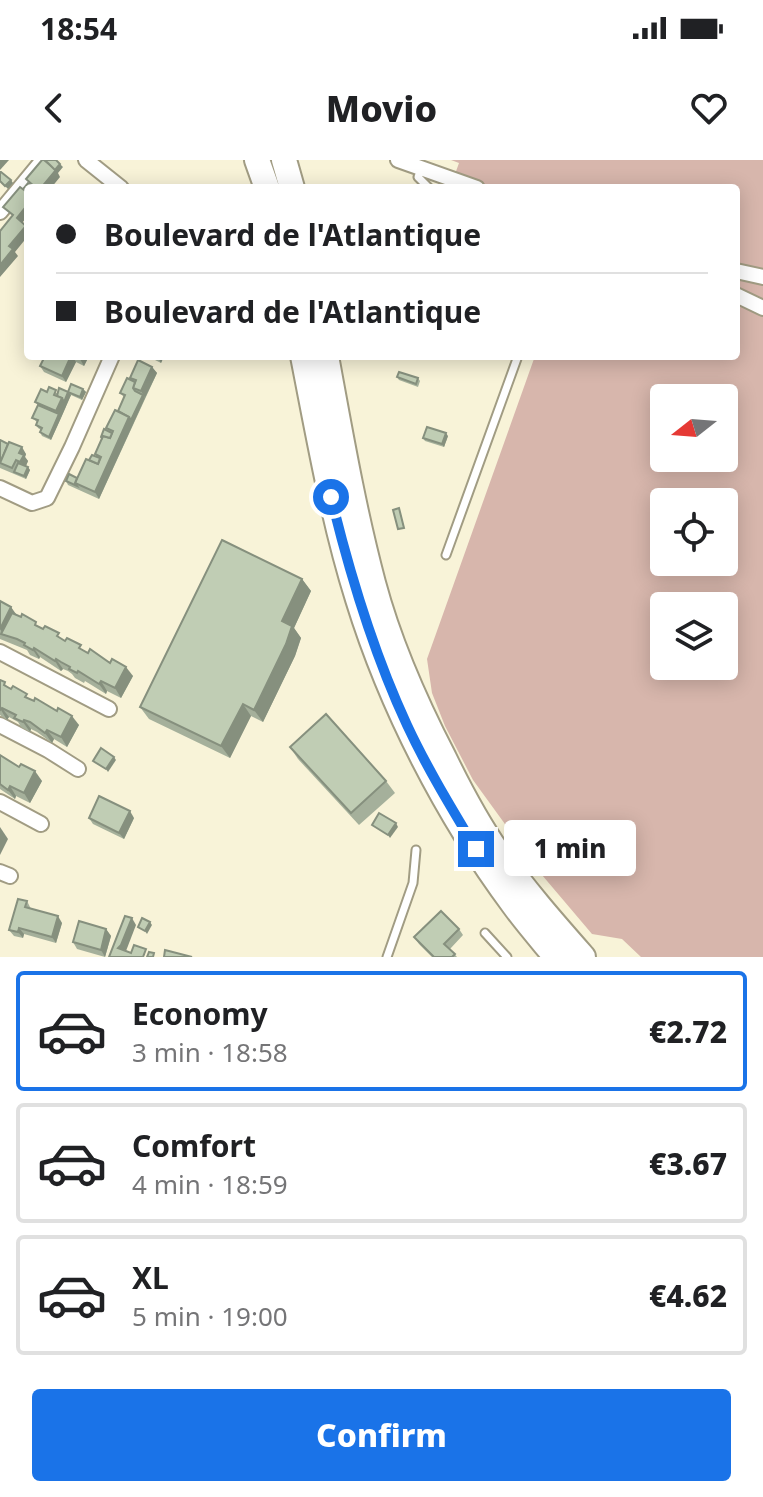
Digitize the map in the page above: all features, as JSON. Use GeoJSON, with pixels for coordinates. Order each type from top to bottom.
{"type":"FeatureCollection","features":[{"type":"Feature","properties":{"kind":"main road"},"geometry":{"type":"LineString","coordinates":[[257,160],[266,184]]}},
{"type":"Feature","properties":{"kind":"main road"},"geometry":{"type":"LineString","coordinates":[[284,160],[291,184]]}},
{"type":"Feature","properties":{"kind":"main road"},"geometry":{"type":"LineString","coordinates":[[304,360],[340,536],[380,663],[408,727],[450,806],[489,871],[556,957]]}},
{"type":"Feature","properties":{"kind":"main road"},"geometry":{"type":"LineString","coordinates":[[327,360],[355,510],[374,586],[399,660],[462,794],[498,852],[583,957]]}},
{"type":"Feature","properties":{"kind":"street"},"geometry":{"type":"LineString","coordinates":[[0,212],[43,160]]}},
{"type":"Feature","properties":{"kind":"street"},"geometry":{"type":"LineString","coordinates":[[86,160],[116,184]]}},
{"type":"Feature","properties":{"kind":"street"},"geometry":{"type":"LineString","coordinates":[[398,160],[465,184]]}},
{"type":"Feature","properties":{"kind":"street"},"geometry":{"type":"LineString","coordinates":[[740,272],[763,277]]}},
{"type":"Feature","properties":{"kind":"street"},"geometry":{"type":"LineString","coordinates":[[740,297],[763,308]]}},
{"type":"Feature","properties":{"kind":"street"},"geometry":{"type":"LineString","coordinates":[[0,488],[32,503],[47,498],[110,360]]}},
{"type":"Feature","properties":{"kind":"street"},"geometry":{"type":"LineString","coordinates":[[0,652],[109,709]]}},
{"type":"Feature","properties":{"kind":"street"},"geometry":{"type":"LineString","coordinates":[[0,725],[78,769]]}},
{"type":"Feature","properties":{"kind":"street"},"geometry":{"type":"LineString","coordinates":[[0,802],[41,824]]}},
{"type":"Feature","properties":{"kind":"lane"},"geometry":{"type":"LineString","coordinates":[[421,169],[418,177],[425,184]]}},
{"type":"Feature","properties":{"kind":"lane"},"geometry":{"type":"LineString","coordinates":[[446,555],[517,360]]}},
{"type":"Feature","properties":{"kind":"lane"},"geometry":{"type":"LineString","coordinates":[[387,957],[413,883],[416,850]]}},
{"type":"Feature","properties":{"kind":"lane"},"geometry":{"type":"LineString","coordinates":[[485,933],[507,957]]}},
{"type":"Feature","properties":{"kind":"shaded area"},"geometry":{"type":"Polygon","coordinates":[[[451,160],[763,160],[763,957],[641,957],[622,939],[592,934],[542,875],[473,780],[432,693],[427,659],[534,360],[740,360],[740,184],[451,184],[459,163],[451,160]]]}},
{"type":"Feature","properties":{"kind":"building"},"geometry":{"type":"Polygon","coordinates":[[[42,160],[56,170],[44,184],[32,184],[26,179],[42,160]]]}},
{"type":"Feature","properties":{"kind":"building"},"geometry":{"type":"Polygon","coordinates":[[[47,160],[56,160],[60,164],[55,170],[47,160]]]}},
{"type":"Feature","properties":{"kind":"building"},"geometry":{"type":"Polygon","coordinates":[[[0,172],[11,180],[5,186],[0,181],[0,172]]]}},
{"type":"Feature","properties":{"kind":"building"},"geometry":{"type":"Polygon","coordinates":[[[20,187],[24,190],[24,209],[17,218],[24,228],[9,246],[13,249],[0,265],[0,231],[13,215],[3,207],[20,187]]]}},
{"type":"Feature","properties":{"kind":"building"},"geometry":{"type":"Polygon","coordinates":[[[43,360],[69,360],[62,376],[40,366],[43,360]]]}},
{"type":"Feature","properties":{"kind":"building"},"geometry":{"type":"Polygon","coordinates":[[[138,360],[152,367],[141,391],[133,388],[136,380],[130,378],[138,360]]]}},
{"type":"Feature","properties":{"kind":"building"},"geometry":{"type":"Polygon","coordinates":[[[399,372],[418,378],[416,384],[397,377],[399,372]]]}},
{"type":"Feature","properties":{"kind":"building"},"geometry":{"type":"Polygon","coordinates":[[[127,378],[135,382],[135,391],[143,395],[131,420],[118,411],[125,395],[120,393],[127,378]]]}},
{"type":"Feature","properties":{"kind":"building"},"geometry":{"type":"Polygon","coordinates":[[[71,384],[83,389],[80,397],[68,392],[71,384]]]}},
{"type":"Feature","properties":{"kind":"building"},"geometry":{"type":"Polygon","coordinates":[[[49,387],[56,390],[54,395],[62,398],[56,411],[35,402],[41,389],[47,392],[49,387]]]}},
{"type":"Feature","properties":{"kind":"building"},"geometry":{"type":"Polygon","coordinates":[[[59,388],[68,392],[64,402],[57,396],[59,388]]]}},
{"type":"Feature","properties":{"kind":"building"},"geometry":{"type":"Polygon","coordinates":[[[38,405],[59,414],[49,437],[40,432],[42,428],[36,425],[38,420],[32,418],[38,405]]]}},
{"type":"Feature","properties":{"kind":"building"},"geometry":{"type":"Polygon","coordinates":[[[115,410],[129,417],[95,492],[75,483],[86,459],[98,464],[101,457],[95,454],[103,436],[110,438],[113,431],[106,428],[115,410]]]}},
{"type":"Feature","properties":{"kind":"building"},"geometry":{"type":"Polygon","coordinates":[[[427,427],[446,433],[442,444],[423,438],[427,427]]]}},
{"type":"Feature","properties":{"kind":"building"},"geometry":{"type":"Polygon","coordinates":[[[104,429],[112,433],[110,438],[101,437],[104,429]]]}},
{"type":"Feature","properties":{"kind":"building"},"geometry":{"type":"Polygon","coordinates":[[[0,440],[8,444],[0,463],[0,440]]]}},
{"type":"Feature","properties":{"kind":"building"},"geometry":{"type":"Polygon","coordinates":[[[9,442],[22,447],[19,453],[24,455],[20,462],[16,460],[12,468],[0,463],[9,442]]]}},
{"type":"Feature","properties":{"kind":"building"},"geometry":{"type":"Polygon","coordinates":[[[92,455],[100,458],[98,464],[89,460],[92,455]]]}},
{"type":"Feature","properties":{"kind":"building"},"geometry":{"type":"Polygon","coordinates":[[[18,463],[28,467],[24,476],[14,472],[18,463]]]}},
{"type":"Feature","properties":{"kind":"building"},"geometry":{"type":"Polygon","coordinates":[[[69,474],[77,478],[77,486],[66,481],[69,474]]]}},
{"type":"Feature","properties":{"kind":"building"},"geometry":{"type":"Polygon","coordinates":[[[399,508],[404,528],[398,529],[393,510],[399,508]]]}},
{"type":"Feature","properties":{"kind":"building"},"geometry":{"type":"Polygon","coordinates":[[[222,540],[302,579],[282,621],[292,626],[286,644],[254,710],[243,704],[221,746],[140,707],[222,540]]]}},
{"type":"Feature","properties":{"kind":"building"},"geometry":{"type":"Polygon","coordinates":[[[0,601],[11,607],[0,629],[0,601]]]}},
{"type":"Feature","properties":{"kind":"building"},"geometry":{"type":"Polygon","coordinates":[[[12,613],[21,617],[22,614],[36,622],[35,625],[59,633],[57,636],[81,645],[79,648],[88,653],[90,649],[110,663],[112,659],[126,667],[115,688],[101,681],[99,684],[25,643],[1,634],[12,613]]]}},
{"type":"Feature","properties":{"kind":"building"},"geometry":{"type":"Polygon","coordinates":[[[0,680],[11,689],[13,686],[27,694],[25,697],[34,701],[35,698],[72,716],[61,737],[47,730],[45,733],[30,722],[14,718],[16,715],[2,708],[0,710],[0,680]]]}},
{"type":"Feature","properties":{"kind":"building"},"geometry":{"type":"Polygon","coordinates":[[[326,714],[386,781],[351,813],[290,747],[326,714]]]}},
{"type":"Feature","properties":{"kind":"building"},"geometry":{"type":"Polygon","coordinates":[[[101,748],[114,757],[106,769],[93,761],[101,748]]]}},
{"type":"Feature","properties":{"kind":"building"},"geometry":{"type":"Polygon","coordinates":[[[0,755],[19,767],[21,764],[35,771],[24,793],[10,786],[8,790],[0,784],[0,755]]]}},
{"type":"Feature","properties":{"kind":"building"},"geometry":{"type":"Polygon","coordinates":[[[99,796],[130,811],[119,833],[89,818],[99,796]]]}},
{"type":"Feature","properties":{"kind":"building"},"geometry":{"type":"Polygon","coordinates":[[[379,813],[396,823],[388,835],[372,825],[379,813]]]}},
{"type":"Feature","properties":{"kind":"building"},"geometry":{"type":"Polygon","coordinates":[[[18,899],[27,901],[25,907],[58,916],[52,937],[19,928],[18,932],[9,930],[18,899]]]}},
{"type":"Feature","properties":{"kind":"building"},"geometry":{"type":"Polygon","coordinates":[[[441,911],[459,929],[444,944],[455,954],[452,957],[434,957],[414,937],[441,911]]]}},
{"type":"Feature","properties":{"kind":"building"},"geometry":{"type":"Polygon","coordinates":[[[125,916],[132,918],[118,948],[131,953],[134,945],[146,949],[143,957],[109,957],[125,916]]]}},
{"type":"Feature","properties":{"kind":"building"},"geometry":{"type":"Polygon","coordinates":[[[142,918],[150,922],[145,931],[138,927],[142,918]]]}},
{"type":"Feature","properties":{"kind":"building"},"geometry":{"type":"Polygon","coordinates":[[[79,921],[106,929],[101,950],[73,942],[79,921]]]}},
{"type":"Feature","properties":{"kind":"building"},"geometry":{"type":"Polygon","coordinates":[[[165,950],[192,957],[164,957],[165,950]]]}},
{"type":"Feature","properties":{"kind":"route"},"geometry":{"type":"LineString","coordinates":[[331,497],[358,599],[380,663],[408,727],[476,849]]}}]}
